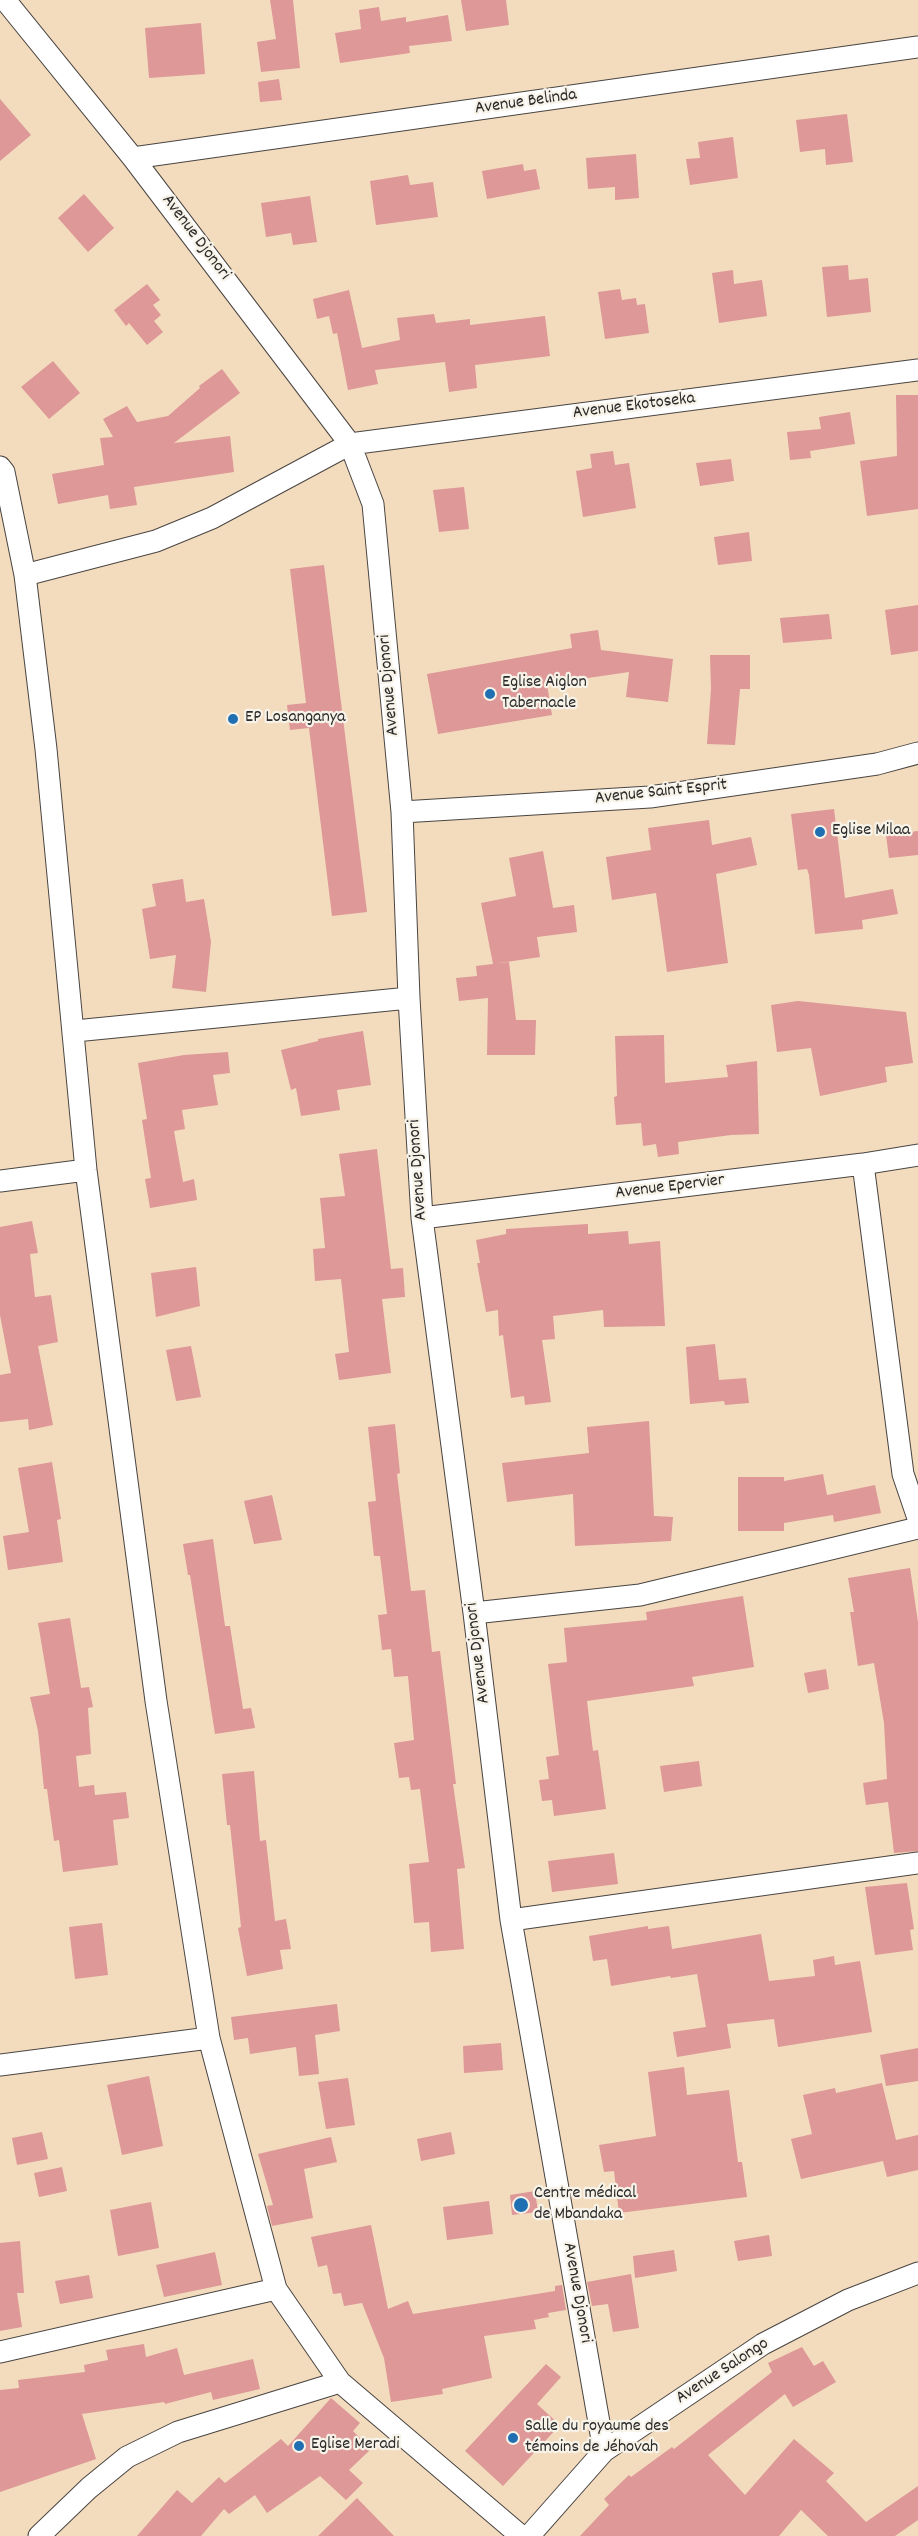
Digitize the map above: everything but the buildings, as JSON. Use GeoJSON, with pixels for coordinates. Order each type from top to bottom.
{"type":"FeatureCollection","features":[{"type":"Feature","properties":{"kind":"street","name":"Avenue Djonori"},"geometry":{"type":"LineString","coordinates":[[5,0],[134,158],[350,444],[373,504],[402,812],[409,998],[422,1218],[474,1613],[510,1920],[604,2451]]}},
{"type":"Feature","properties":{"kind":"street","name":"Avenue Belinda"},"geometry":{"type":"LineString","coordinates":[[134,158],[918,47]]}},
{"type":"Feature","properties":{"kind":"street","name":"Avenue Ekotoseka"},"geometry":{"type":"LineString","coordinates":[[350,444],[918,370]]}},
{"type":"Feature","properties":{"kind":"street"},"geometry":{"type":"LineString","coordinates":[[25,575],[156,541],[212,518],[350,444]]}},
{"type":"Feature","properties":{"kind":"street"},"geometry":{"type":"LineString","coordinates":[[0,467],[4,472],[25,575],[46,749],[75,1031],[86,1170],[156,1701],[209,2038],[276,2289],[340,2382],[521,2536]]}},
{"type":"Feature","properties":{"kind":"street","name":"Avenue Saint Esprit"},"geometry":{"type":"LineString","coordinates":[[402,812],[650,797],[876,764],[918,753]]}},
{"type":"Feature","properties":{"kind":"street"},"geometry":{"type":"LineString","coordinates":[[75,1031],[409,998]]}},
{"type":"Feature","properties":{"kind":"street","name":"Avenue Epervier"},"geometry":{"type":"LineString","coordinates":[[422,1218],[863,1164],[918,1155]]}},
{"type":"Feature","properties":{"kind":"street"},"geometry":{"type":"LineString","coordinates":[[863,1164],[903,1474],[918,1518]]}},
{"type":"Feature","properties":{"kind":"street"},"geometry":{"type":"LineString","coordinates":[[0,1181],[86,1170]]}},
{"type":"Feature","properties":{"kind":"street"},"geometry":{"type":"LineString","coordinates":[[474,1613],[640,1595],[918,1528]]}},
{"type":"Feature","properties":{"kind":"street"},"geometry":{"type":"LineString","coordinates":[[510,1920],[918,1863]]}},
{"type":"Feature","properties":{"kind":"street"},"geometry":{"type":"LineString","coordinates":[[0,2065],[209,2038]]}},
{"type":"Feature","properties":{"kind":"street","name":"Avenue Salongo"},"geometry":{"type":"LineString","coordinates":[[529,2536],[604,2451],[763,2344],[848,2300],[918,2273]]}},
{"type":"Feature","properties":{"kind":"street"},"geometry":{"type":"LineString","coordinates":[[0,2352],[276,2289]]}},
{"type":"Feature","properties":{"kind":"street"},"geometry":{"type":"LineString","coordinates":[[39,2536],[89,2488],[128,2457],[178,2432],[340,2382]]}},
{"type":"Feature","properties":{"kind":"place","name":"Eglise Aiglon Tabernacle"},"geometry":{"type":"Point","coordinates":[490,694]}},
{"type":"Feature","properties":{"kind":"place","name":"EP Losanganya"},"geometry":{"type":"Point","coordinates":[233,719]}},
{"type":"Feature","properties":{"kind":"place","name":"Eglise Milaa"},"geometry":{"type":"Point","coordinates":[820,832]}},
{"type":"Feature","properties":{"kind":"place","name":"Centre médical de Mbandaka"},"geometry":{"type":"Point","coordinates":[521,2205]}},
{"type":"Feature","properties":{"kind":"place","name":"Salle du royaume des témoins de Jéhovah"},"geometry":{"type":"Point","coordinates":[513,2438]}},
{"type":"Feature","properties":{"kind":"place","name":"Eglise Meradi"},"geometry":{"type":"Point","coordinates":[299,2446]}}]}
